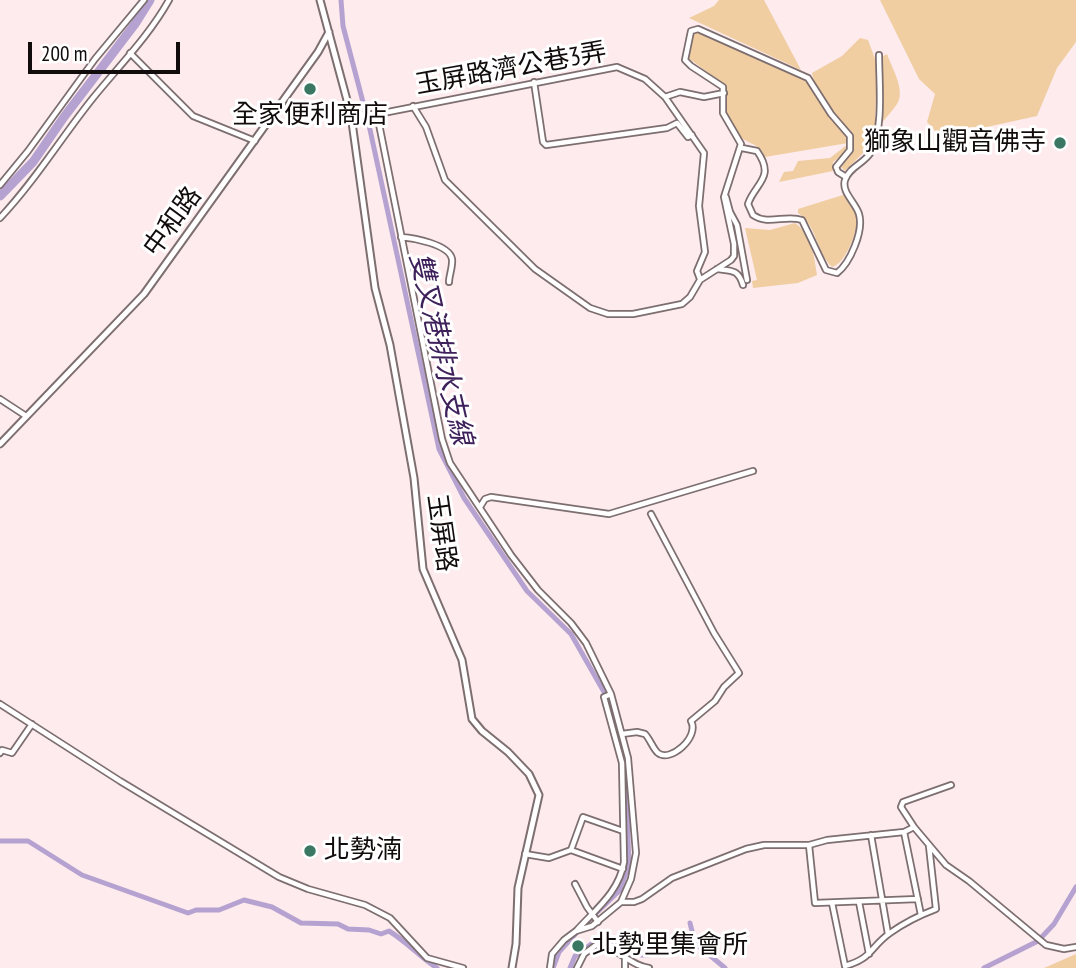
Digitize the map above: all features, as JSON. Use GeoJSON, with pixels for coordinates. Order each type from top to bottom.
{"type":"FeatureCollection","features":[{"type":"Feature","properties":{"kind":"street"},"geometry":{"type":"LineString","coordinates":[[0,185],[95,59],[144,0]]}},
{"type":"Feature","properties":{"kind":"street"},"geometry":{"type":"LineString","coordinates":[[0,218],[156,23],[169,0]]}},
{"type":"Feature","properties":{"kind":"street","name":"玉屏路"},"geometry":{"type":"LineString","coordinates":[[320,0],[351,115],[373,275],[390,345],[414,478],[423,569],[459,653],[471,719],[508,752],[536,786],[539,795],[518,888],[516,944],[512,968]]}},
{"type":"Feature","properties":{"kind":"street"},"geometry":{"type":"LineString","coordinates":[[742,148],[723,113],[723,87],[685,60],[691,31],[698,29],[808,78],[831,114],[850,136],[850,150],[836,167],[838,172],[846,177]]}},
{"type":"Feature","properties":{"kind":"street","name":"中和路"},"geometry":{"type":"LineString","coordinates":[[0,444],[144,294],[318,52],[329,32]]}},
{"type":"Feature","properties":{"kind":"street"},"geometry":{"type":"LineString","coordinates":[[130,53],[193,116],[255,141]]}},
{"type":"Feature","properties":{"kind":"street"},"geometry":{"type":"LineString","coordinates":[[742,148],[757,151],[763,162],[764,177],[748,204],[752,215],[766,221],[793,218],[802,220],[826,270],[833,274],[840,271],[846,264],[859,230],[860,216],[845,190],[846,177],[867,158],[873,147],[878,125],[879,55]]}},
{"type":"Feature","properties":{"kind":"street","name":"玉屏路濟公巷3弄"},"geometry":{"type":"LineString","coordinates":[[377,114],[617,66],[645,79],[665,97],[705,153],[699,206],[705,252],[697,271],[700,280]]}},
{"type":"Feature","properties":{"kind":"street"},"geometry":{"type":"LineString","coordinates":[[534,82],[543,142],[546,145],[667,128],[677,122],[688,137],[692,135]]}},
{"type":"Feature","properties":{"kind":"street"},"geometry":{"type":"LineString","coordinates":[[665,97],[680,92],[704,97],[724,93]]}},
{"type":"Feature","properties":{"kind":"street"},"geometry":{"type":"LineString","coordinates":[[413,106],[426,127],[445,180],[529,264],[590,308],[608,314],[633,314],[682,304],[690,297],[700,280],[729,263],[734,256],[733,236],[724,203],[726,186],[742,148]]}},
{"type":"Feature","properties":{"kind":"street"},"geometry":{"type":"LineString","coordinates":[[351,115],[377,114]]}},
{"type":"Feature","properties":{"kind":"street","name":"玉屏路"},"geometry":{"type":"LineString","coordinates":[[377,114],[442,439],[450,463],[511,555],[538,590],[571,623],[586,643],[611,694],[628,758],[636,853],[633,873],[621,902],[598,922],[576,931],[564,940],[552,954],[550,968]]}},
{"type":"Feature","properties":{"kind":"street"},"geometry":{"type":"LineString","coordinates":[[717,269],[736,272],[745,282],[737,225],[727,201],[726,186]]}},
{"type":"Feature","properties":{"kind":"street"},"geometry":{"type":"LineString","coordinates":[[401,237],[428,241],[449,254],[452,260],[449,282]]}},
{"type":"Feature","properties":{"kind":"street"},"geometry":{"type":"LineString","coordinates":[[0,399],[26,416]]}},
{"type":"Feature","properties":{"kind":"street"},"geometry":{"type":"LineString","coordinates":[[480,507],[485,499],[491,497],[609,514],[753,471]]}},
{"type":"Feature","properties":{"kind":"street"},"geometry":{"type":"LineString","coordinates":[[622,734],[645,734],[658,753],[666,756],[674,754],[694,733],[695,727],[691,721],[715,701],[724,687],[739,673],[714,633],[651,514]]}},
{"type":"Feature","properties":{"kind":"street"},"geometry":{"type":"LineString","coordinates":[[576,931],[615,888],[623,869],[622,763],[604,697],[611,694]]}},
{"type":"Feature","properties":{"kind":"street"},"geometry":{"type":"LineString","coordinates":[[0,704],[279,877],[309,889],[365,905],[390,918],[427,958],[463,968]]}},
{"type":"Feature","properties":{"kind":"street"},"geometry":{"type":"LineString","coordinates":[[0,753],[2,750],[12,753],[32,724]]}},
{"type":"Feature","properties":{"kind":"street"},"geometry":{"type":"LineString","coordinates":[[951,785],[903,802],[901,807],[914,827],[946,865],[1037,935],[1046,945],[1064,949],[1076,947]]}},
{"type":"Feature","properties":{"kind":"street"},"geometry":{"type":"LineString","coordinates":[[571,850],[583,817],[623,831]]}},
{"type":"Feature","properties":{"kind":"street","name":"玉屏路"},"geometry":{"type":"LineString","coordinates":[[621,902],[642,899],[672,878],[746,849],[764,845],[809,845],[904,832],[914,827]]}},
{"type":"Feature","properties":{"kind":"street"},"geometry":{"type":"LineString","coordinates":[[904,832],[921,915]]}},
{"type":"Feature","properties":{"kind":"street"},"geometry":{"type":"LineString","coordinates":[[871,835],[888,934]]}},
{"type":"Feature","properties":{"kind":"street"},"geometry":{"type":"LineString","coordinates":[[832,903],[845,967],[861,962],[888,934],[936,909],[929,844]]}},
{"type":"Feature","properties":{"kind":"street"},"geometry":{"type":"LineString","coordinates":[[809,845],[815,902],[918,899]]}},
{"type":"Feature","properties":{"kind":"street"},"geometry":{"type":"LineString","coordinates":[[525,854],[549,858],[571,850],[623,869]]}},
{"type":"Feature","properties":{"kind":"street"},"geometry":{"type":"LineString","coordinates":[[575,884],[598,922]]}},
{"type":"Feature","properties":{"kind":"street"},"geometry":{"type":"LineString","coordinates":[[859,902],[869,955]]}},
{"type":"Feature","properties":{"kind":"street"},"geometry":{"type":"LineString","coordinates":[[577,968],[582,957],[596,945],[625,956],[637,967],[649,968]]}},
{"type":"Feature","properties":{"kind":"street"},"geometry":{"type":"LineString","coordinates":[[625,956],[625,968]]}},
{"type":"Feature","properties":{"kind":"shaded area"},"geometry":{"type":"Polygon","coordinates":[[[719,0],[764,0],[801,70],[689,18],[714,6],[719,0]]]}},
{"type":"Feature","properties":{"kind":"shaded area"},"geometry":{"type":"Polygon","coordinates":[[[880,0],[1076,0],[1076,42],[1057,68],[1037,116],[941,137],[927,122],[935,94],[919,79],[880,0]]]}},
{"type":"Feature","properties":{"kind":"shaded area"},"geometry":{"type":"Polygon","coordinates":[[[696,30],[806,79],[829,116],[846,134],[848,143],[765,157],[758,147],[737,134],[729,122],[726,86],[687,57],[692,33],[696,30]]]}},
{"type":"Feature","properties":{"kind":"shaded area"},"geometry":{"type":"Polygon","coordinates":[[[860,38],[868,40],[877,64],[875,124],[868,148],[845,171],[840,166],[851,150],[852,138],[823,99],[812,73],[842,56],[860,38]]]}},
{"type":"Feature","properties":{"kind":"shaded area"},"geometry":{"type":"Polygon","coordinates":[[[887,54],[900,93],[895,107],[879,127],[881,57],[887,54]]]}},
{"type":"Feature","properties":{"kind":"shaded area"},"geometry":{"type":"Polygon","coordinates":[[[848,144],[843,155],[833,162],[833,171],[779,182],[784,172],[793,171],[798,161],[830,158],[848,144]]]}},
{"type":"Feature","properties":{"kind":"shaded area"},"geometry":{"type":"Polygon","coordinates":[[[846,194],[856,213],[856,226],[846,254],[832,267],[798,209],[846,194]]]}},
{"type":"Feature","properties":{"kind":"shaded area"},"geometry":{"type":"Polygon","coordinates":[[[795,223],[809,240],[817,275],[798,283],[753,288],[752,281],[757,280],[745,228],[770,230],[795,223]]]}},
{"type":"Feature","properties":{"kind":"shaded area"},"geometry":{"type":"Polygon","coordinates":[[[1076,954],[1076,968],[1044,968],[1076,954]]]}},
{"type":"Feature","properties":{"kind":"waterway"},"geometry":{"type":"LineString","coordinates":[[0,196],[33,162],[150,0]]}},
{"type":"Feature","properties":{"kind":"waterway","name":"雙叉港排水支線"},"geometry":{"type":"LineString","coordinates":[[341,0],[343,26],[369,125],[439,449],[464,498],[527,591],[571,634],[608,699],[622,746],[629,864],[620,890],[585,924]]}},
{"type":"Feature","properties":{"kind":"waterway"},"geometry":{"type":"LineString","coordinates":[[0,841],[28,841],[82,875],[188,913],[196,910],[219,910],[244,900],[272,907],[301,923],[338,924],[348,929],[369,930],[381,934],[389,931],[437,968]]}},
{"type":"Feature","properties":{"kind":"waterway"},"geometry":{"type":"LineString","coordinates":[[984,968],[1038,941],[1054,924],[1076,887]]}},
{"type":"Feature","properties":{"kind":"waterway"},"geometry":{"type":"LineString","coordinates":[[690,923],[695,943],[725,968]]}},
{"type":"Feature","properties":{"kind":"waterway","name":"雙叉港排水支線"},"geometry":{"type":"LineString","coordinates":[[553,968],[559,952],[578,931]]}},
{"type":"Feature","properties":{"kind":"waterway"},"geometry":{"type":"LineString","coordinates":[[570,968],[575,956],[594,942],[615,945],[641,955],[695,943]]}},
{"type":"Feature","properties":{"kind":"place","name":"全家便利商店"},"geometry":{"type":"Point","coordinates":[310,89]}},
{"type":"Feature","properties":{"kind":"place","name":"獅象山觀音佛寺"},"geometry":{"type":"Point","coordinates":[1060,143]}},
{"type":"Feature","properties":{"kind":"place","name":"北勢湳"},"geometry":{"type":"Point","coordinates":[310,851]}},
{"type":"Feature","properties":{"kind":"place","name":"北勢里集會所"},"geometry":{"type":"Point","coordinates":[578,946]}}]}
